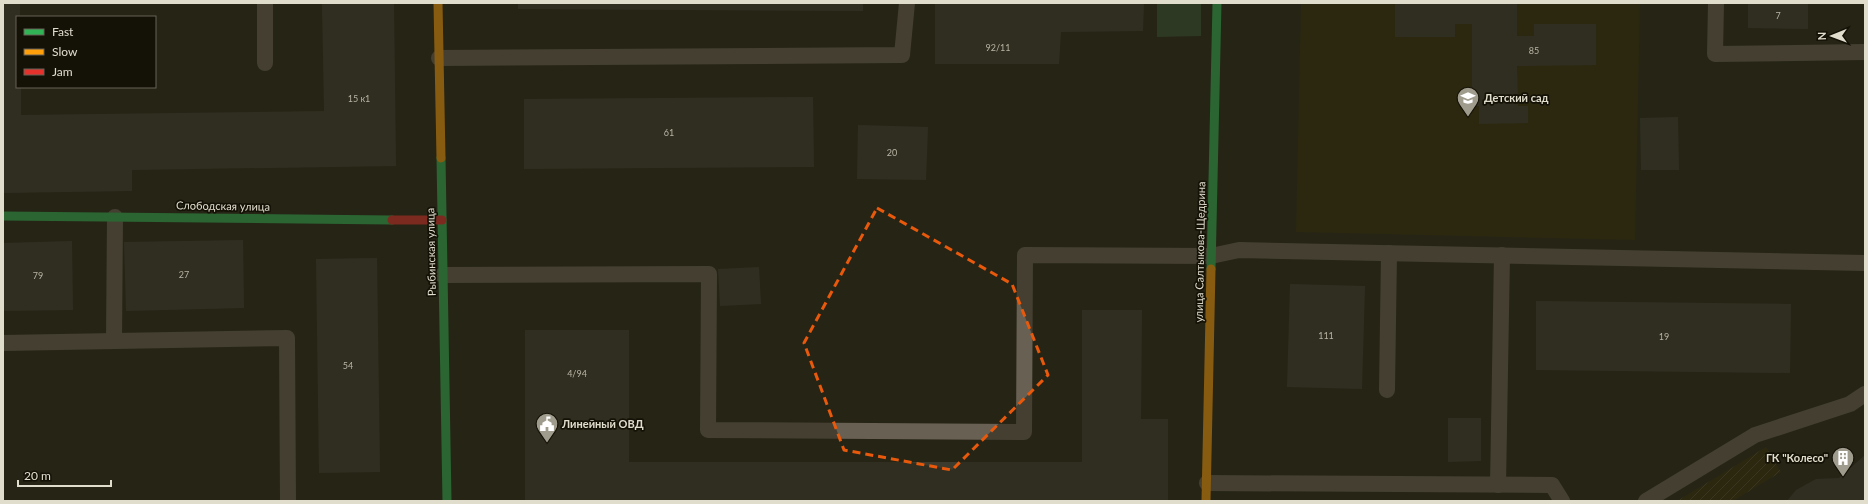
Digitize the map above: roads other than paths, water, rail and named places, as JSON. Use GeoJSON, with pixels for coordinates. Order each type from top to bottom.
{"type":"FeatureCollection","features":[{"type":"Feature","properties":{"kind":"street","name":"Рыбинская улица"},"geometry":{"type":"LineString","coordinates":[[438,3],[447,501]]}},
{"type":"Feature","properties":{"kind":"street","name":"улица Салтыкова-Щедрина"},"geometry":{"type":"LineString","coordinates":[[1206,501],[1217,3]]}},
{"type":"Feature","properties":{"kind":"street","name":"Слободская улица"},"geometry":{"type":"LineString","coordinates":[[3,216],[442,220]]}},
{"type":"Feature","properties":{"kind":"lane"},"geometry":{"type":"LineString","coordinates":[[265,3],[265,63]]}},
{"type":"Feature","properties":{"kind":"lane"},"geometry":{"type":"LineString","coordinates":[[439,58],[902,55],[906,3]]}},
{"type":"Feature","properties":{"kind":"lane"},"geometry":{"type":"LineString","coordinates":[[1716,3],[1715,54],[1865,52]]}},
{"type":"Feature","properties":{"kind":"lane"},"geometry":{"type":"LineString","coordinates":[[114,341],[115,217]]}},
{"type":"Feature","properties":{"kind":"lane"},"geometry":{"type":"LineString","coordinates":[[443,275],[709,274],[708,430],[1024,432],[1025,255],[1211,256],[1239,250],[1865,263]]}},
{"type":"Feature","properties":{"kind":"lane"},"geometry":{"type":"LineString","coordinates":[[1387,390],[1390,253]]}},
{"type":"Feature","properties":{"kind":"lane"},"geometry":{"type":"LineString","coordinates":[[1498,485],[1502,255]]}},
{"type":"Feature","properties":{"kind":"lane"},"geometry":{"type":"LineString","coordinates":[[3,343],[287,338],[288,501]]}},
{"type":"Feature","properties":{"kind":"lane"},"geometry":{"type":"LineString","coordinates":[[1646,501],[1755,435],[1850,404],[1865,394]]}},
{"type":"Feature","properties":{"kind":"lane"},"geometry":{"type":"LineString","coordinates":[[1206,483],[1552,485],[1562,501]]}},
{"type":"Feature","properties":{"kind":"place","name":"Детский сад"},"geometry":{"type":"Point","coordinates":[1468,118]}},
{"type":"Feature","properties":{"kind":"place","name":"Линейный ОВД"},"geometry":{"type":"Point","coordinates":[547,444]}},
{"type":"Feature","properties":{"kind":"place","name":"ГК \"Колесо\""},"geometry":{"type":"Point","coordinates":[1843,478]}}]}
